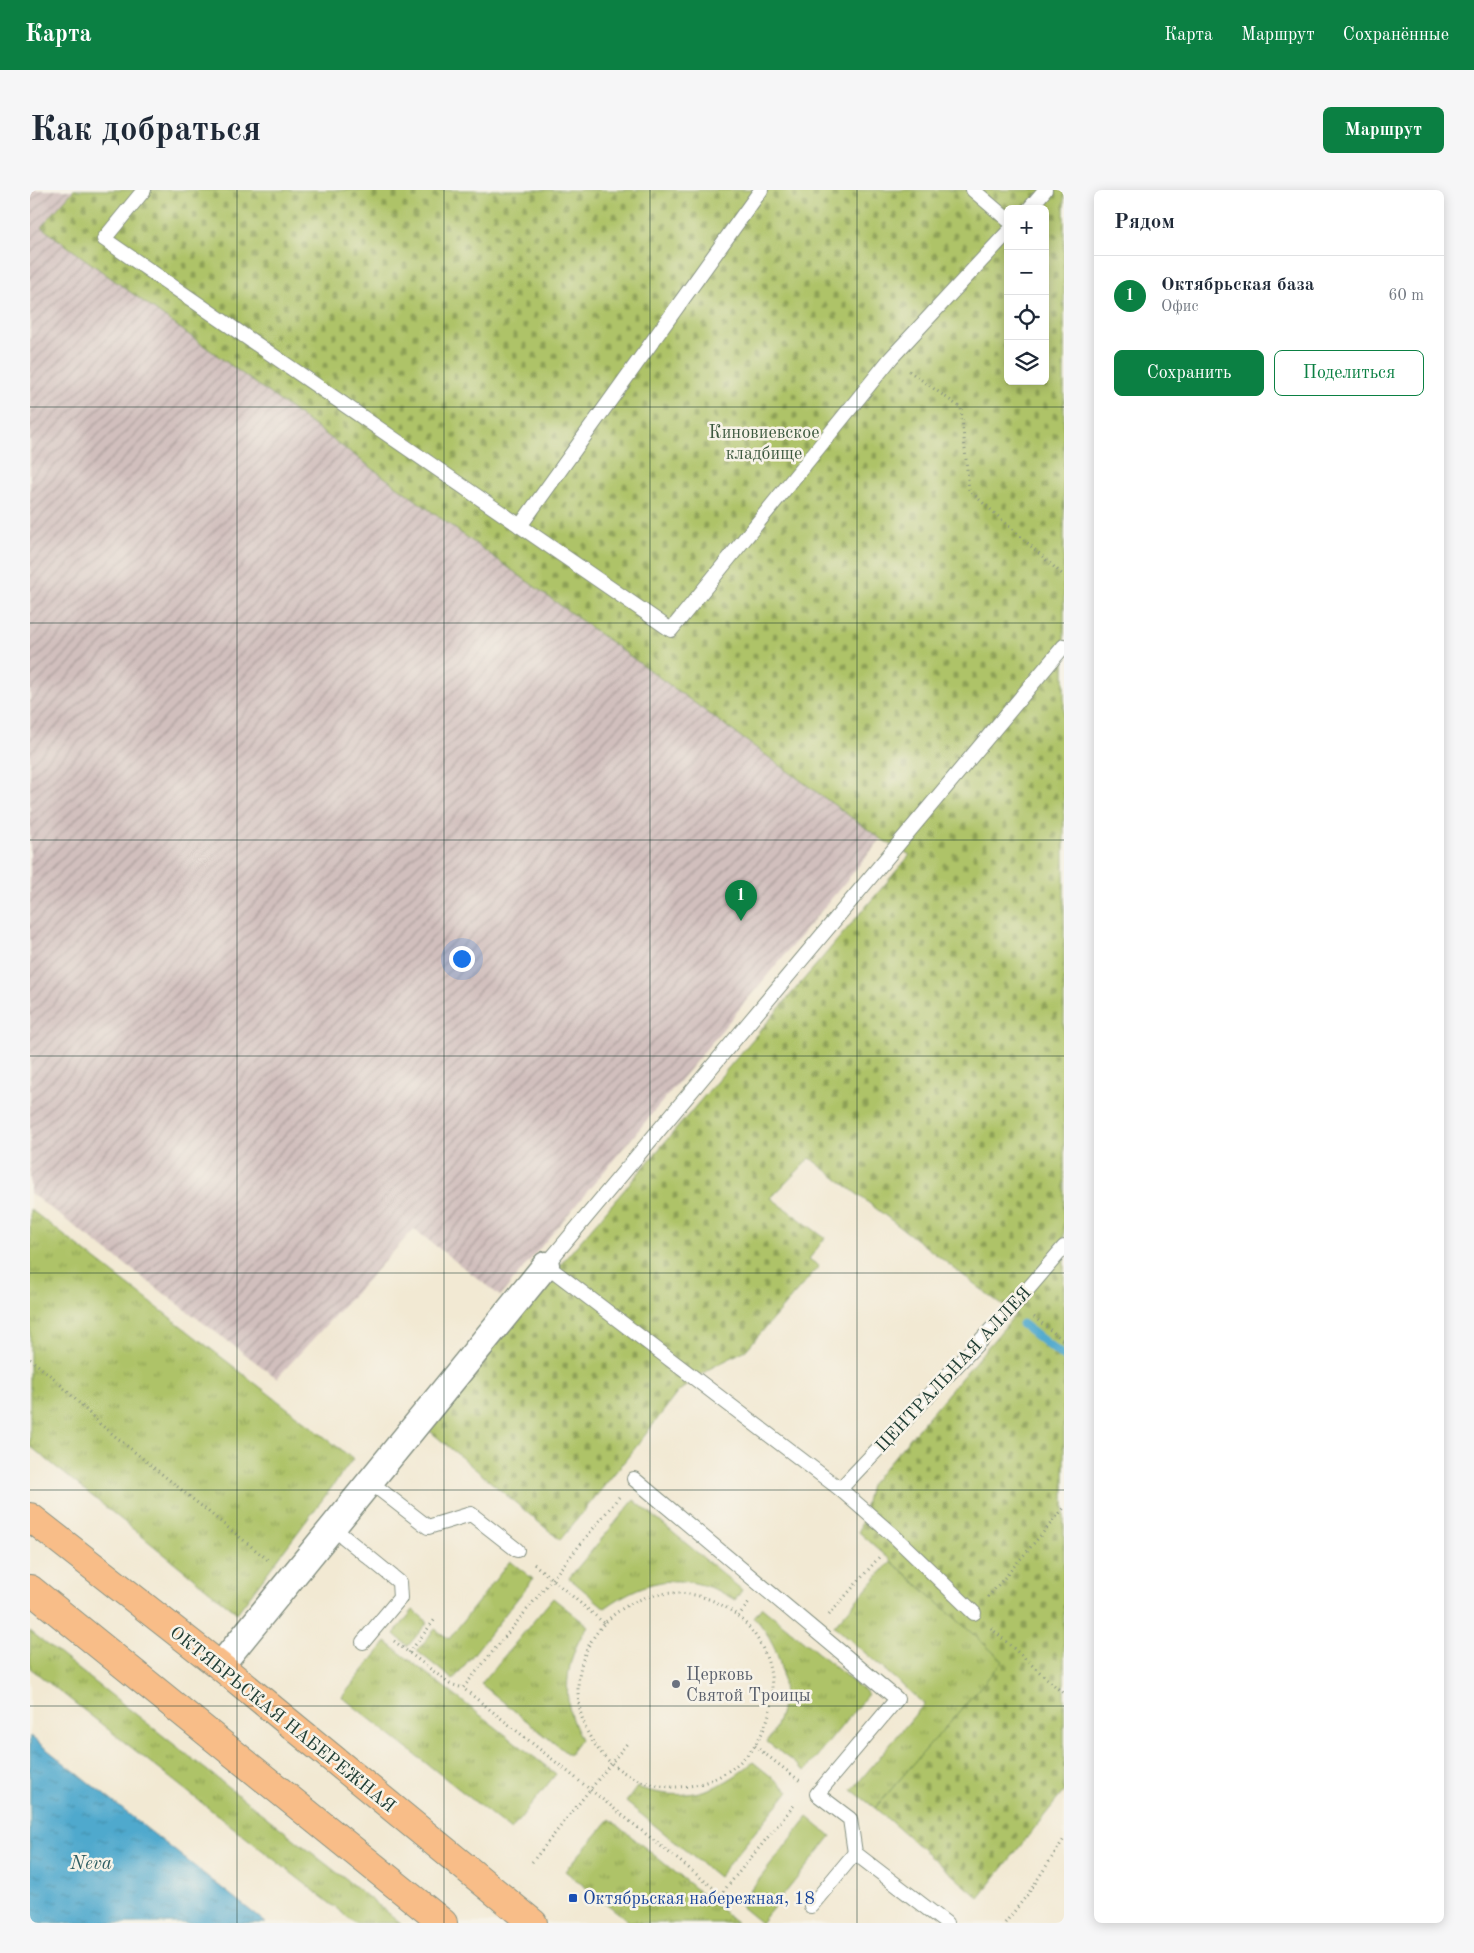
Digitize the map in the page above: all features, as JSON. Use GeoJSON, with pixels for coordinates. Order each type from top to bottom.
{"type":"FeatureCollection","features":[{"type":"Feature","properties":{"kind":"main road","name":"ОКТЯБРЬСКАЯ НАБЕРЕЖНАЯ"},"geometry":{"type":"LineString","coordinates":[[30,1517],[220,1666],[533,1923]]}},
{"type":"Feature","properties":{"kind":"main road"},"geometry":{"type":"LineString","coordinates":[[30,1589],[443,1923]]}},
{"type":"Feature","properties":{"kind":"street"},"geometry":{"type":"LineString","coordinates":[[220,1666],[546,1265]]}},
{"type":"Feature","properties":{"kind":"lane"},"geometry":{"type":"LineString","coordinates":[[144,190],[104,239],[670,630],[891,358],[1004,236]]}},
{"type":"Feature","properties":{"kind":"lane"},"geometry":{"type":"LineString","coordinates":[[520,526],[761,190]]}},
{"type":"Feature","properties":{"kind":"lane"},"geometry":{"type":"LineString","coordinates":[[973,190],[1004,217]]}},
{"type":"Feature","properties":{"kind":"lane"},"geometry":{"type":"LineString","coordinates":[[1032,205],[1045,190]]}},
{"type":"Feature","properties":{"kind":"lane"},"geometry":{"type":"LineString","coordinates":[[974,1613],[895,1537],[840,1489],[546,1265],[1064,646]]}},
{"type":"Feature","properties":{"kind":"lane","name":"ЦЕНТРАЛЬНАЯ АЛЛЕЯ"},"geometry":{"type":"LineString","coordinates":[[840,1489],[1016,1303],[1064,1247]]}},
{"type":"Feature","properties":{"kind":"lane"},"geometry":{"type":"LineString","coordinates":[[634,1479],[896,1699],[817,1794],[850,1819],[855,1852],[946,1923]]}},
{"type":"Feature","properties":{"kind":"lane"},"geometry":{"type":"LineString","coordinates":[[370,1482],[428,1527],[471,1514],[517,1550]]}},
{"type":"Feature","properties":{"kind":"lane"},"geometry":{"type":"LineString","coordinates":[[333,1528],[399,1582],[400,1598],[363,1642]]}},
{"type":"Feature","properties":{"kind":"lane"},"geometry":{"type":"LineString","coordinates":[[811,1906],[855,1852]]}},
{"type":"Feature","properties":{"kind":"path"},"geometry":{"type":"LineString","coordinates":[[891,358],[960,408],[969,490],[1064,576]]}},
{"type":"Feature","properties":{"kind":"path"},"geometry":{"type":"LineString","coordinates":[[1016,1303],[1064,1341]]}},
{"type":"Feature","properties":{"kind":"path"},"geometry":{"type":"LineString","coordinates":[[30,1358],[55,1379],[100,1424],[291,1579]]}},
{"type":"Feature","properties":{"kind":"path"},"geometry":{"type":"LineString","coordinates":[[463,1688],[634,1479]]}},
{"type":"Feature","properties":{"kind":"path"},"geometry":{"type":"LineString","coordinates":[[1064,1508],[974,1613],[1064,1694]]}},
{"type":"Feature","properties":{"kind":"path"},"geometry":{"type":"LineString","coordinates":[[816,1631],[895,1537]]}},
{"type":"Feature","properties":{"kind":"path"},"geometry":{"type":"LineString","coordinates":[[517,1550],[604,1623]]}},
{"type":"Feature","properties":{"kind":"path"},"geometry":{"type":"LineString","coordinates":[[670,1593],[706,1598],[738,1616],[751,1629],[761,1644],[768,1660],[772,1678],[770,1713],[764,1730],[755,1746],[743,1760],[729,1771],[713,1779],[696,1785],[678,1787],[642,1782],[611,1764],[597,1750],[587,1733],[580,1714],[577,1694],[583,1656],[592,1638],[604,1623],[634,1601],[670,1593]]}},
{"type":"Feature","properties":{"kind":"path"},"geometry":{"type":"LineString","coordinates":[[409,1653],[436,1618]]}},
{"type":"Feature","properties":{"kind":"path"},"geometry":{"type":"LineString","coordinates":[[389,1638],[450,1684],[463,1688],[721,1894],[798,1800],[817,1794]]}},
{"type":"Feature","properties":{"kind":"path"},"geometry":{"type":"LineString","coordinates":[[532,1862],[629,1741]]}},
{"type":"Feature","properties":{"kind":"path"},"geometry":{"type":"LineString","coordinates":[[755,1746],[817,1794]]}},
{"type":"Feature","properties":{"kind":"path"},"geometry":{"type":"LineString","coordinates":[[1005,1923],[1028,1894],[1064,1839]]}},
{"type":"Feature","properties":{"kind":"shaded area"},"geometry":{"type":"Polygon","coordinates":[[[30,190],[74,190],[42,227],[881,839],[500,1296],[414,1229],[277,1378],[30,1193],[30,190]]]}},
{"type":"Feature","properties":{"kind":"green space","name":"Киновиевское кладбище"},"geometry":{"type":"Polygon","coordinates":[[[74,190],[1064,190],[1064,1791],[979,1898],[875,1808],[1003,1661],[859,1532],[870,1485],[1015,1315],[810,1158],[771,1198],[825,1238],[809,1259],[819,1266],[746,1350],[709,1369],[678,1392],[560,1540],[425,1427],[555,1271],[910,855],[881,839],[41,227],[74,190]]]}},
{"type":"Feature","properties":{"kind":"green space"},"geometry":{"type":"Polygon","coordinates":[[[30,1209],[353,1459],[237,1613],[30,1446],[30,1209]]]}},
{"type":"Feature","properties":{"kind":"green space"},"geometry":{"type":"Polygon","coordinates":[[[634,1500],[742,1590],[735,1600],[701,1585],[685,1581],[669,1581],[637,1589],[605,1608],[569,1578],[634,1500]]]}},
{"type":"Feature","properties":{"kind":"green space"},"geometry":{"type":"Polygon","coordinates":[[[510,1561],[533,1579],[453,1680],[417,1651],[435,1629],[449,1639],[510,1561]]]}},
{"type":"Feature","properties":{"kind":"green space"},"geometry":{"type":"Polygon","coordinates":[[[891,1561],[1004,1661],[875,1808],[852,1790],[924,1704],[834,1626],[891,1561]]]}},
{"type":"Feature","properties":{"kind":"green space"},"geometry":{"type":"Polygon","coordinates":[[[553,1598],[588,1626],[574,1652],[570,1667],[568,1697],[570,1712],[574,1726],[581,1739],[569,1755],[481,1684],[553,1598]]]}},
{"type":"Feature","properties":{"kind":"green space"},"geometry":{"type":"Polygon","coordinates":[[[762,1607],[868,1694],[805,1771],[767,1742],[776,1727],[781,1711],[783,1678],[773,1645],[754,1617],[762,1607]]]}},
{"type":"Feature","properties":{"kind":"green space"},"geometry":{"type":"Polygon","coordinates":[[[413,1610],[428,1622],[408,1646],[394,1634],[413,1610]]]}},
{"type":"Feature","properties":{"kind":"green space"},"geometry":{"type":"Polygon","coordinates":[[[30,1631],[401,1923],[355,1923],[30,1668],[30,1631]]]}},
{"type":"Feature","properties":{"kind":"green space"},"geometry":{"type":"Polygon","coordinates":[[[386,1642],[556,1774],[511,1830],[342,1697],[386,1642]]]}},
{"type":"Feature","properties":{"kind":"green space"},"geometry":{"type":"Polygon","coordinates":[[[753,1762],[789,1791],[718,1877],[626,1802],[637,1787],[669,1794],[699,1792],[713,1788],[740,1773],[753,1762]]]}},
{"type":"Feature","properties":{"kind":"green space"},"geometry":{"type":"Polygon","coordinates":[[[808,1817],[831,1836],[761,1923],[739,1905],[808,1817]]]}},
{"type":"Feature","properties":{"kind":"green space"},"geometry":{"type":"Polygon","coordinates":[[[610,1819],[737,1923],[631,1923],[565,1871],[610,1819]]]}},
{"type":"Feature","properties":{"kind":"water","name":"Neva"},"geometry":{"type":"Polygon","coordinates":[[[30,1736],[266,1923],[30,1923],[30,1736]]]}},
{"type":"Feature","properties":{"kind":"waterway"},"geometry":{"type":"LineString","coordinates":[[1022,1324],[1064,1357]]}},
{"type":"Feature","properties":{"kind":"place","name":"Октябрьская база"},"geometry":{"type":"Point","coordinates":[741,921]}},
{"type":"Feature","properties":{"kind":"place","name":"Церковь Святой Троицы"},"geometry":{"type":"Point","coordinates":[676,1684]}},
{"type":"Feature","properties":{"kind":"place","name":"Октябрьская набережная, 18"},"geometry":{"type":"Point","coordinates":[573,1898]}}]}
